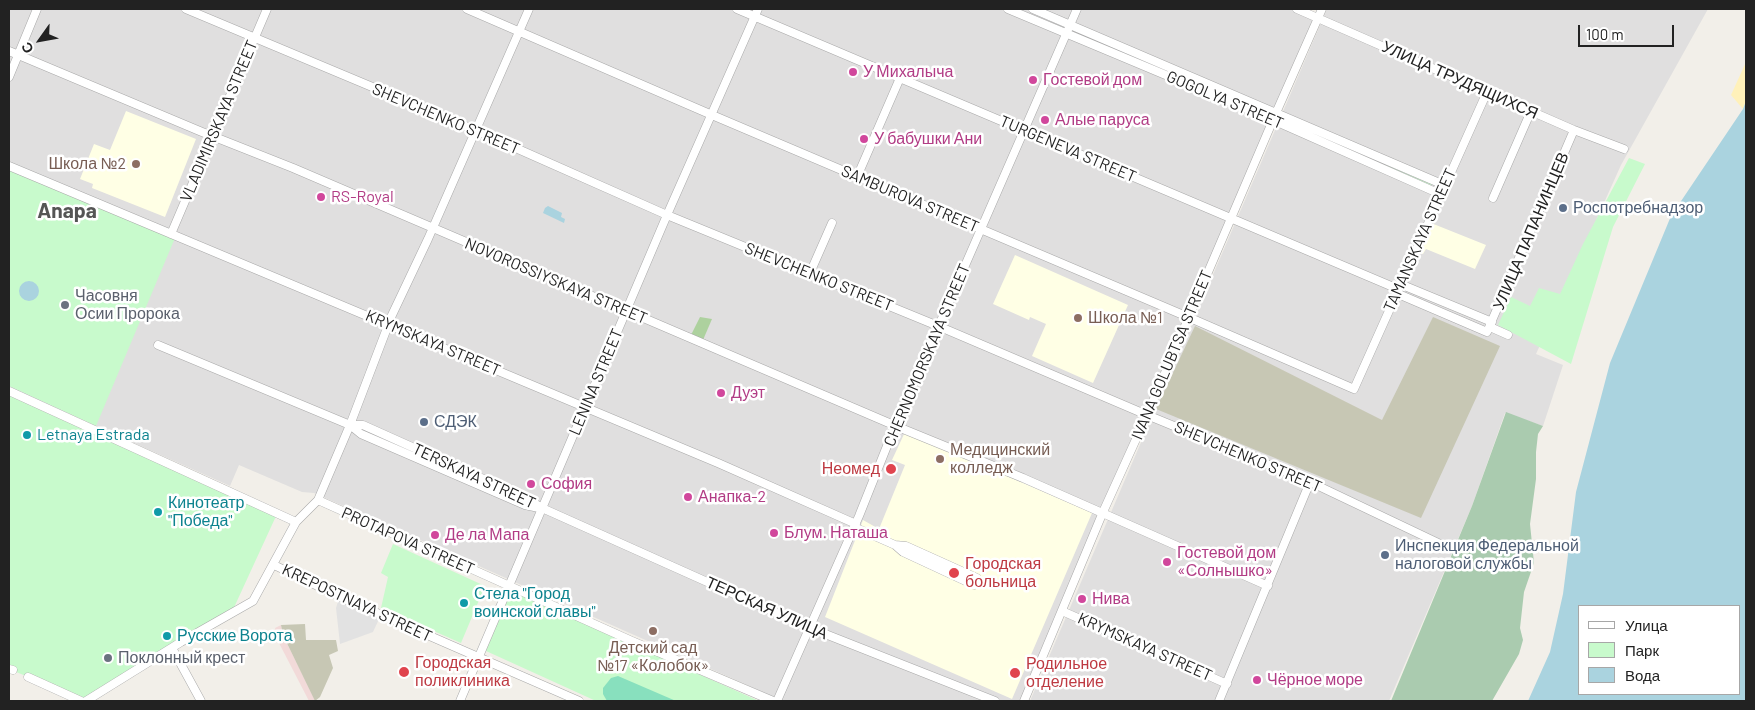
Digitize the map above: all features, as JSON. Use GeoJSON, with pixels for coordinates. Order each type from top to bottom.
{"type":"FeatureCollection","features":[{"type":"Feature","properties":{"kind":"street"},"geometry":{"type":"LineString","coordinates":[[9,77],[37,9]]}},
{"type":"Feature","properties":{"kind":"street","name":"SHEVCHENKO STREET"},"geometry":{"type":"LineString","coordinates":[[186,9],[475,130],[668,215],[1310,482],[1451,549]]}},
{"type":"Feature","properties":{"kind":"street","name":"VLADIMIRSKAYA STREET"},"geometry":{"type":"LineString","coordinates":[[170,234],[267,9]]}},
{"type":"Feature","properties":{"kind":"street","name":"SAMBUROVA STREET"},"geometry":{"type":"LineString","coordinates":[[468,9],[1354,389]]}},
{"type":"Feature","properties":{"kind":"street"},"geometry":{"type":"LineString","coordinates":[[86,701],[253,601],[296,522],[318,500],[344,441],[388,324],[433,228],[529,9]]}},
{"type":"Feature","properties":{"kind":"street","name":"TURGENEVA STREET"},"geometry":{"type":"LineString","coordinates":[[737,9],[756,13],[900,78],[1508,335]]}},
{"type":"Feature","properties":{"kind":"street","name":"GOGOLYA STREET"},"geometry":{"type":"LineString","coordinates":[[1008,9],[1444,185]]}},
{"type":"Feature","properties":{"kind":"street","name":"GOGOLYA STREET"},"geometry":{"type":"LineString","coordinates":[[1033,9],[1274,116],[1440,194]]}},
{"type":"Feature","properties":{"kind":"street","name":"CHERNOMORSKAYA STREET"},"geometry":{"type":"LineString","coordinates":[[775,701],[855,526],[895,426],[1077,9]]}},
{"type":"Feature","properties":{"kind":"street","name":"УЛИЦА ТРУДЯЩИХСЯ"},"geometry":{"type":"LineString","coordinates":[[1297,9],[1574,130],[1624,149]]}},
{"type":"Feature","properties":{"kind":"street","name":"IVANA GOLUBTSA STREET"},"geometry":{"type":"LineString","coordinates":[[1024,701],[1102,512],[1147,415],[1274,116],[1322,9]]}},
{"type":"Feature","properties":{"kind":"street","name":"LENINA STREET"},"geometry":{"type":"LineString","coordinates":[[460,701],[756,13]]}},
{"type":"Feature","properties":{"kind":"street","name":"NOVOROSSIYSKAYA STREET"},"geometry":{"type":"LineString","coordinates":[[9,51],[293,168],[895,426],[1102,512],[1268,586]]}},
{"type":"Feature","properties":{"kind":"street"},"geometry":{"type":"LineString","coordinates":[[857,177],[900,78]]}},
{"type":"Feature","properties":{"kind":"street","name":"TAMANSKAYA STREET"},"geometry":{"type":"LineString","coordinates":[[1354,389],[1487,92]]}},
{"type":"Feature","properties":{"kind":"street"},"geometry":{"type":"LineString","coordinates":[[1493,198],[1531,111]]}},
{"type":"Feature","properties":{"kind":"street","name":"УЛИЦА ПАПАНИНЦЕВ"},"geometry":{"type":"LineString","coordinates":[[1490,327],[1574,130]]}},
{"type":"Feature","properties":{"kind":"street","name":"KRYMSKAYA STREET"},"geometry":{"type":"LineString","coordinates":[[9,166],[718,463],[895,545],[903,552],[975,581]]}},
{"type":"Feature","properties":{"kind":"street"},"geometry":{"type":"LineString","coordinates":[[810,273],[832,223]]}},
{"type":"Feature","properties":{"kind":"street","name":"TERSKAYA STREET"},"geometry":{"type":"LineString","coordinates":[[158,345],[350,425],[360,434],[506,497],[525,505],[542,508]]}},
{"type":"Feature","properties":{"kind":"street"},"geometry":{"type":"LineString","coordinates":[[9,391],[296,522]]}},
{"type":"Feature","properties":{"kind":"street"},"geometry":{"type":"LineString","coordinates":[[1220,701],[1310,482]]}},
{"type":"Feature","properties":{"kind":"street","name":"PROTAPOVA STREET"},"geometry":{"type":"LineString","coordinates":[[318,500],[632,641],[775,701]]}},
{"type":"Feature","properties":{"kind":"street","name":"ТЕРСКАЯ УЛИЦА"},"geometry":{"type":"LineString","coordinates":[[542,508],[810,628],[994,701]]}},
{"type":"Feature","properties":{"kind":"street","name":"KREPOSTNAYA STREET"},"geometry":{"type":"LineString","coordinates":[[274,565],[338,596],[579,701]]}},
{"type":"Feature","properties":{"kind":"street","name":"KRYMSKAYA STREET"},"geometry":{"type":"LineString","coordinates":[[1062,611],[1227,684]]}},
{"type":"Feature","properties":{"kind":"street"},"geometry":{"type":"LineString","coordinates":[[172,648],[201,701]]}},
{"type":"Feature","properties":{"kind":"street"},"geometry":{"type":"LineString","coordinates":[[28,677],[81,701]]}},
{"type":"Feature","properties":{"kind":"shaded area"},"geometry":{"type":"Polygon","coordinates":[[[9,9],[1296,9],[1317,18],[1024,701],[783,701],[314,493],[302,492],[239,465],[230,486],[9,387],[9,9]]]}},
{"type":"Feature","properties":{"kind":"shaded area"},"geometry":{"type":"Polygon","coordinates":[[[1327,9],[1708,9],[1621,165],[1536,354],[1563,365],[1543,426],[1505,413],[1472,506],[1389,701],[1030,701],[1327,9]]]}},
{"type":"Feature","properties":{"kind":"shaded area","name":"Школа №2"},"geometry":{"type":"Polygon","coordinates":[[[126,111],[196,139],[165,217],[92,188],[93,184],[80,179],[94,144],[110,150],[126,111]]]}},
{"type":"Feature","properties":{"kind":"shaded area"},"geometry":{"type":"Polygon","coordinates":[[[1431,223],[1486,245],[1475,269],[1426,249],[1423,254],[1418,252],[1431,223]]]}},
{"type":"Feature","properties":{"kind":"shaded area","name":"Школа №1"},"geometry":{"type":"Polygon","coordinates":[[[1015,255],[1128,305],[1093,383],[1032,356],[1046,324],[1030,317],[1029,320],[993,304],[1015,255]]]}},
{"type":"Feature","properties":{"kind":"shaded area"},"geometry":{"type":"Polygon","coordinates":[[[1433,317],[1500,346],[1421,518],[1156,409],[1195,326],[1382,420],[1433,317]]]}},
{"type":"Feature","properties":{"kind":"shaded area"},"geometry":{"type":"Polygon","coordinates":[[[1506,412],[1543,426],[1538,434],[1536,479],[1530,524],[1534,563],[1524,592],[1520,628],[1523,640],[1519,654],[1492,701],[1391,701],[1472,506],[1506,412]]]}},
{"type":"Feature","properties":{"kind":"shaded area","name":"Городская больница"},"geometry":{"type":"Polygon","coordinates":[[[905,432],[1092,513],[1012,699],[825,617],[863,520],[879,529],[905,465],[892,460],[905,432]]]}},
{"type":"Feature","properties":{"kind":"shaded area"},"geometry":{"type":"Polygon","coordinates":[[[339,598],[380,617],[373,632],[340,644],[336,608],[339,598]]]}},
{"type":"Feature","properties":{"kind":"shaded area"},"geometry":{"type":"Polygon","coordinates":[[[305,624],[306,640],[336,640],[338,651],[329,655],[333,668],[320,697],[315,701],[283,635],[281,625],[305,624]]]}},
{"type":"Feature","properties":{"kind":"shaded area"},"geometry":{"type":"Polygon","coordinates":[[[281,625],[283,635],[314,701],[309,701],[279,643],[275,628],[281,625]]]}},
{"type":"Feature","properties":{"kind":"green space"},"geometry":{"type":"Polygon","coordinates":[[[1086,33],[1266,110],[1264,115],[1084,39],[1086,33]]]}},
{"type":"Feature","properties":{"kind":"green space"},"geometry":{"type":"Polygon","coordinates":[[[1287,119],[1433,182],[1430,188],[1284,124],[1287,119]]]}},
{"type":"Feature","properties":{"kind":"green space"},"geometry":{"type":"Polygon","coordinates":[[[1629,158],[1645,164],[1613,227],[1571,364],[1498,325],[1511,297],[1530,306],[1539,288],[1560,294],[1583,244],[1629,158]]]}},
{"type":"Feature","properties":{"kind":"green space"},"geometry":{"type":"Polygon","coordinates":[[[9,169],[175,238],[96,426],[9,386],[9,169]]]}},
{"type":"Feature","properties":{"kind":"green space"},"geometry":{"type":"Polygon","coordinates":[[[700,317],[712,319],[703,340],[691,335],[700,317]]]}},
{"type":"Feature","properties":{"kind":"green space"},"geometry":{"type":"Polygon","coordinates":[[[9,391],[277,514],[231,614],[86,701],[9,669],[9,391]]]}},
{"type":"Feature","properties":{"kind":"green space"},"geometry":{"type":"Polygon","coordinates":[[[393,544],[485,586],[461,643],[381,608],[388,577],[381,573],[393,544]]]}},
{"type":"Feature","properties":{"kind":"green space"},"geometry":{"type":"Polygon","coordinates":[[[511,590],[759,701],[596,701],[486,651],[511,590]]]}},
{"type":"Feature","properties":{"kind":"green space"},"geometry":{"type":"Polygon","coordinates":[[[618,676],[676,701],[607,701],[603,694],[603,688],[611,678],[618,676]]]}},
{"type":"Feature","properties":{"kind":"sand"},"geometry":{"type":"Polygon","coordinates":[[[1746,62],[1746,101],[1743,109],[1731,95],[1746,62]]]}},
{"type":"Feature","properties":{"kind":"water"},"geometry":{"type":"Polygon","coordinates":[[[1746,101],[1746,701],[1528,701],[1550,652],[1563,594],[1576,492],[1610,363],[1671,216],[1743,109],[1746,101]]]}},
{"type":"Feature","properties":{"kind":"water"},"geometry":{"type":"Polygon","coordinates":[[[548,206],[562,213],[561,217],[565,219],[564,223],[543,213],[548,206]]]}},
{"type":"Feature","properties":{"kind":"water"},"geometry":{"type":"Polygon","coordinates":[[[25,281],[33,281],[39,287],[39,295],[33,301],[25,301],[19,295],[19,287],[25,281]]]}},
{"type":"Feature","properties":{"kind":"place","name":"У Михалыча"},"geometry":{"type":"Point","coordinates":[853,72]}},
{"type":"Feature","properties":{"kind":"place","name":"Гостевой дом"},"geometry":{"type":"Point","coordinates":[1033,80]}},
{"type":"Feature","properties":{"kind":"place","name":"Алые паруса"},"geometry":{"type":"Point","coordinates":[1045,120]}},
{"type":"Feature","properties":{"kind":"place","name":"У бабушки Ани"},"geometry":{"type":"Point","coordinates":[864,139]}},
{"type":"Feature","properties":{"kind":"place","name":"Школа №2"},"geometry":{"type":"Point","coordinates":[136,164]}},
{"type":"Feature","properties":{"kind":"place","name":"RS-Royal"},"geometry":{"type":"Point","coordinates":[321,197]}},
{"type":"Feature","properties":{"kind":"place","name":"Роспотребнадзор"},"geometry":{"type":"Point","coordinates":[1563,208]}},
{"type":"Feature","properties":{"kind":"place","name":"Часовня Осии Пророка"},"geometry":{"type":"Point","coordinates":[65,305]}},
{"type":"Feature","properties":{"kind":"place","name":"Школа №1"},"geometry":{"type":"Point","coordinates":[1078,318]}},
{"type":"Feature","properties":{"kind":"place","name":"Дуэт"},"geometry":{"type":"Point","coordinates":[721,393]}},
{"type":"Feature","properties":{"kind":"place","name":"СДЭК"},"geometry":{"type":"Point","coordinates":[424,422]}},
{"type":"Feature","properties":{"kind":"place","name":"Letnaya Estrada"},"geometry":{"type":"Point","coordinates":[27,435]}},
{"type":"Feature","properties":{"kind":"place","name":"Медицинский колледж"},"geometry":{"type":"Point","coordinates":[940,459]}},
{"type":"Feature","properties":{"kind":"place","name":"Неомед"},"geometry":{"type":"Point","coordinates":[891,469]}},
{"type":"Feature","properties":{"kind":"place","name":"София"},"geometry":{"type":"Point","coordinates":[531,484]}},
{"type":"Feature","properties":{"kind":"place","name":"Анапка-2"},"geometry":{"type":"Point","coordinates":[688,497]}},
{"type":"Feature","properties":{"kind":"place","name":"Кинотеатр \"Победа\""},"geometry":{"type":"Point","coordinates":[158,512]}},
{"type":"Feature","properties":{"kind":"place","name":"Блум. Наташа"},"geometry":{"type":"Point","coordinates":[774,533]}},
{"type":"Feature","properties":{"kind":"place","name":"Де ла Мапа"},"geometry":{"type":"Point","coordinates":[435,535]}},
{"type":"Feature","properties":{"kind":"place","name":"Инспекция Федеральной налоговой службы"},"geometry":{"type":"Point","coordinates":[1385,555]}},
{"type":"Feature","properties":{"kind":"place","name":"Гостевой дом «Солнышко»"},"geometry":{"type":"Point","coordinates":[1167,562]}},
{"type":"Feature","properties":{"kind":"place","name":"Городская больница"},"geometry":{"type":"Point","coordinates":[954,573]}},
{"type":"Feature","properties":{"kind":"place","name":"Нива"},"geometry":{"type":"Point","coordinates":[1082,599]}},
{"type":"Feature","properties":{"kind":"place","name":"Стела \"Город воинской славы\""},"geometry":{"type":"Point","coordinates":[464,603]}},
{"type":"Feature","properties":{"kind":"place","name":"Детский сад №17 «Колобок»"},"geometry":{"type":"Point","coordinates":[653,631]}},
{"type":"Feature","properties":{"kind":"place","name":"Русские Ворота"},"geometry":{"type":"Point","coordinates":[167,636]}},
{"type":"Feature","properties":{"kind":"place","name":"Поклонный крест"},"geometry":{"type":"Point","coordinates":[108,658]}},
{"type":"Feature","properties":{"kind":"place","name":"Городская поликлиника"},"geometry":{"type":"Point","coordinates":[404,672]}},
{"type":"Feature","properties":{"kind":"place","name":"Родильное отделение"},"geometry":{"type":"Point","coordinates":[1015,673]}},
{"type":"Feature","properties":{"kind":"place","name":"Чёрное море"},"geometry":{"type":"Point","coordinates":[1257,680]}},
{"type":"Feature","properties":{"kind":"district","name":"Anapa"},"geometry":{"type":"Point","coordinates":[67,211]}}]}
